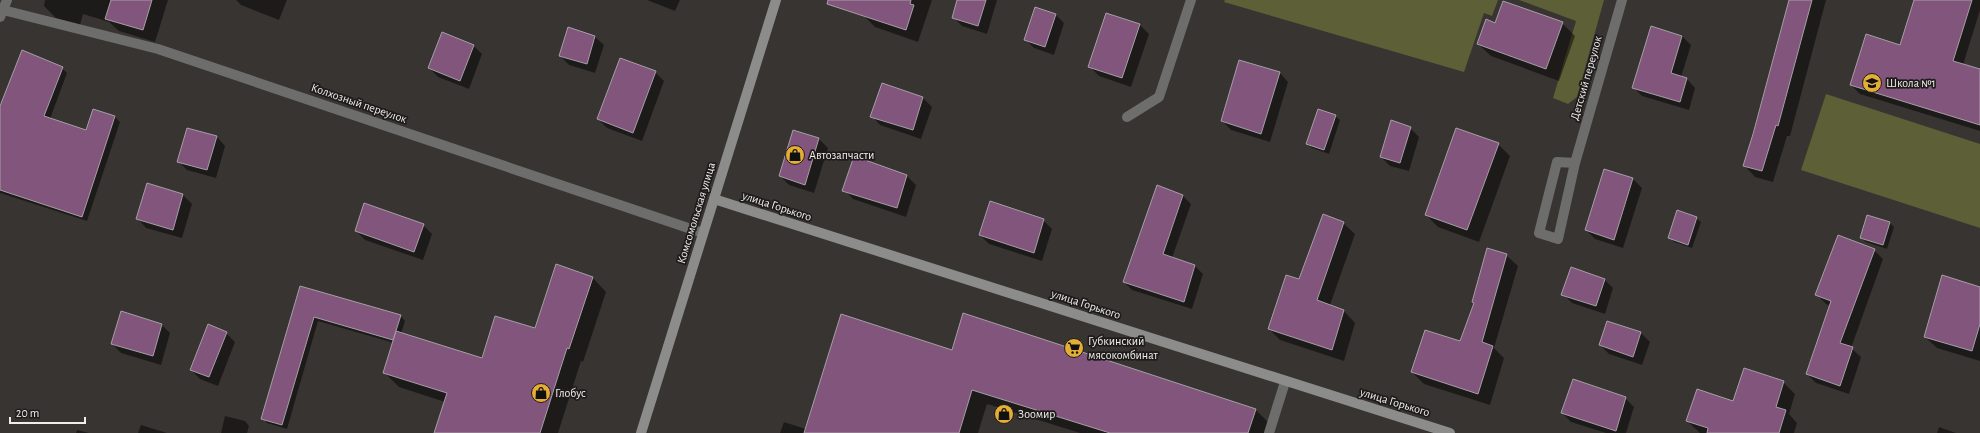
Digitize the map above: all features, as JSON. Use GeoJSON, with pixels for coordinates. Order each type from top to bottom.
{"type":"FeatureCollection","features":[{"type":"Feature","properties":{"kind":"street"},"geometry":{"type":"LineString","coordinates":[[1,14],[7,0]]}},
{"type":"Feature","properties":{"kind":"street","name":"Комсомольская улица"},"geometry":{"type":"LineString","coordinates":[[641,433],[776,0]]}},
{"type":"Feature","properties":{"kind":"street"},"geometry":{"type":"LineString","coordinates":[[1127,117],[1159,97],[1192,0]]}},
{"type":"Feature","properties":{"kind":"street","name":"Детский переулок"},"geometry":{"type":"LineString","coordinates":[[1575,163],[1557,162],[1539,233],[1558,239],[1575,163],[1622,0]]}},
{"type":"Feature","properties":{"kind":"street","name":"Колхозный переулок"},"geometry":{"type":"LineString","coordinates":[[1,14],[158,49],[703,233]]}},
{"type":"Feature","properties":{"kind":"street","name":"улица Горького"},"geometry":{"type":"LineString","coordinates":[[714,199],[1285,382],[1450,433]]}},
{"type":"Feature","properties":{"kind":"street"},"geometry":{"type":"LineString","coordinates":[[1269,433],[1285,382]]}},
{"type":"Feature","properties":{"kind":"green space"},"geometry":{"type":"Polygon","coordinates":[[[1225,0],[1498,0],[1492,16],[1484,13],[1464,72],[1224,2],[1225,0]]]}},
{"type":"Feature","properties":{"kind":"green space"},"geometry":{"type":"Polygon","coordinates":[[[1519,0],[1604,0],[1577,97],[1568,104],[1553,98],[1576,21],[1519,0]]]}},
{"type":"Feature","properties":{"kind":"green space"},"geometry":{"type":"Polygon","coordinates":[[[1826,94],[1980,144],[1980,228],[1801,170],[1826,94]]]}},
{"type":"Feature","properties":{"kind":"building"},"geometry":{"type":"Polygon","coordinates":[[[111,0],[152,0],[143,30],[105,19],[111,0]]]}},
{"type":"Feature","properties":{"kind":"building"},"geometry":{"type":"Polygon","coordinates":[[[828,0],[911,0],[910,4],[914,5],[906,30],[827,4],[828,0]]]}},
{"type":"Feature","properties":{"kind":"building"},"geometry":{"type":"Polygon","coordinates":[[[957,0],[986,0],[978,26],[952,18],[957,0]]]}},
{"type":"Feature","properties":{"kind":"building"},"geometry":{"type":"Polygon","coordinates":[[[1789,0],[1812,0],[1778,126],[1776,125],[1762,171],[1743,166],[1789,0]]]}},
{"type":"Feature","properties":{"kind":"building"},"geometry":{"type":"Polygon","coordinates":[[[1914,0],[1972,0],[1953,61],[1980,69],[1980,125],[1850,85],[1866,34],[1900,45],[1914,0]]]}},
{"type":"Feature","properties":{"kind":"building"},"geometry":{"type":"Polygon","coordinates":[[[1503,1],[1563,22],[1546,69],[1477,44],[1486,19],[1495,23],[1503,1]]]}},
{"type":"Feature","properties":{"kind":"building"},"geometry":{"type":"Polygon","coordinates":[[[1035,7],[1056,14],[1045,47],[1024,40],[1035,7]]]}},
{"type":"Feature","properties":{"kind":"building"},"geometry":{"type":"Polygon","coordinates":[[[1106,13],[1140,24],[1122,78],[1088,67],[1106,13]]]}},
{"type":"Feature","properties":{"kind":"building"},"geometry":{"type":"Polygon","coordinates":[[[1651,26],[1682,36],[1671,73],[1687,78],[1680,102],[1632,88],[1651,26]]]}},
{"type":"Feature","properties":{"kind":"building"},"geometry":{"type":"Polygon","coordinates":[[[568,27],[595,36],[587,64],[559,56],[568,27]]]}},
{"type":"Feature","properties":{"kind":"building"},"geometry":{"type":"Polygon","coordinates":[[[442,32],[474,45],[460,81],[428,68],[442,32]]]}},
{"type":"Feature","properties":{"kind":"building"},"geometry":{"type":"Polygon","coordinates":[[[22,50],[63,67],[44,116],[86,130],[93,109],[115,116],[82,217],[0,190],[0,106],[22,50]]]}},
{"type":"Feature","properties":{"kind":"building"},"geometry":{"type":"Polygon","coordinates":[[[620,58],[656,71],[633,133],[597,119],[620,58]]]}},
{"type":"Feature","properties":{"kind":"building"},"geometry":{"type":"Polygon","coordinates":[[[1239,60],[1280,72],[1261,134],[1221,121],[1239,60]]]}},
{"type":"Feature","properties":{"kind":"building"},"geometry":{"type":"Polygon","coordinates":[[[882,83],[923,97],[913,130],[870,117],[882,83]]]}},
{"type":"Feature","properties":{"kind":"building"},"geometry":{"type":"Polygon","coordinates":[[[1318,109],[1336,115],[1324,150],[1306,144],[1318,109]]]}},
{"type":"Feature","properties":{"kind":"building"},"geometry":{"type":"Polygon","coordinates":[[[1391,120],[1411,127],[1400,163],[1380,157],[1391,120]]]}},
{"type":"Feature","properties":{"kind":"building"},"geometry":{"type":"Polygon","coordinates":[[[187,128],[217,136],[207,170],[177,162],[187,128]]]}},
{"type":"Feature","properties":{"kind":"building"},"geometry":{"type":"Polygon","coordinates":[[[1456,128],[1499,143],[1467,230],[1425,215],[1456,128]]]}},
{"type":"Feature","properties":{"kind":"building"},"geometry":{"type":"Polygon","coordinates":[[[793,130],[819,138],[805,185],[779,176],[793,130]]]}},
{"type":"Feature","properties":{"kind":"building"},"geometry":{"type":"Polygon","coordinates":[[[854,156],[907,175],[897,208],[842,191],[854,156]]]}},
{"type":"Feature","properties":{"kind":"building"},"geometry":{"type":"Polygon","coordinates":[[[1604,169],[1633,178],[1614,240],[1585,230],[1604,169]]]}},
{"type":"Feature","properties":{"kind":"building"},"geometry":{"type":"Polygon","coordinates":[[[147,183],[183,194],[173,230],[136,219],[147,183]]]}},
{"type":"Feature","properties":{"kind":"building"},"geometry":{"type":"Polygon","coordinates":[[[1157,185],[1183,195],[1163,254],[1195,265],[1184,302],[1123,282],[1157,185]]]}},
{"type":"Feature","properties":{"kind":"building"},"geometry":{"type":"Polygon","coordinates":[[[990,201],[1044,219],[1034,253],[979,235],[990,201]]]}},
{"type":"Feature","properties":{"kind":"building"},"geometry":{"type":"Polygon","coordinates":[[[364,203],[424,224],[414,252],[355,231],[364,203]]]}},
{"type":"Feature","properties":{"kind":"building"},"geometry":{"type":"Polygon","coordinates":[[[1677,210],[1697,217],[1688,245],[1668,238],[1677,210]]]}},
{"type":"Feature","properties":{"kind":"building"},"geometry":{"type":"Polygon","coordinates":[[[1323,214],[1344,222],[1317,300],[1344,310],[1332,350],[1268,329],[1286,275],[1299,279],[1323,214]]]}},
{"type":"Feature","properties":{"kind":"building"},"geometry":{"type":"Polygon","coordinates":[[[1867,215],[1890,222],[1883,245],[1860,238],[1867,215]]]}},
{"type":"Feature","properties":{"kind":"building"},"geometry":{"type":"Polygon","coordinates":[[[1838,235],[1875,249],[1840,343],[1853,347],[1840,386],[1806,374],[1831,301],[1815,295],[1838,235]]]}},
{"type":"Feature","properties":{"kind":"building"},"geometry":{"type":"Polygon","coordinates":[[[1487,248],[1507,254],[1482,342],[1493,346],[1478,394],[1411,372],[1425,330],[1460,341],[1474,303],[1472,302],[1487,248]]]}},
{"type":"Feature","properties":{"kind":"building"},"geometry":{"type":"Polygon","coordinates":[[[556,264],[593,277],[569,349],[567,348],[540,433],[434,433],[447,393],[383,373],[396,331],[482,358],[495,316],[535,328],[556,264]]]}},
{"type":"Feature","properties":{"kind":"building"},"geometry":{"type":"Polygon","coordinates":[[[1571,267],[1605,279],[1596,306],[1561,295],[1571,267]]]}},
{"type":"Feature","properties":{"kind":"building"},"geometry":{"type":"Polygon","coordinates":[[[1942,275],[1980,287],[1980,324],[1972,351],[1924,337],[1942,275]]]}},
{"type":"Feature","properties":{"kind":"building"},"geometry":{"type":"Polygon","coordinates":[[[300,286],[401,315],[393,340],[314,317],[282,425],[261,419],[300,286]]]}},
{"type":"Feature","properties":{"kind":"building"},"geometry":{"type":"Polygon","coordinates":[[[121,311],[162,324],[153,356],[111,344],[121,311]]]}},
{"type":"Feature","properties":{"kind":"building"},"geometry":{"type":"Polygon","coordinates":[[[963,313],[1256,409],[1248,433],[1110,433],[972,390],[959,433],[804,433],[841,314],[952,350],[963,313]]]}},
{"type":"Feature","properties":{"kind":"building"},"geometry":{"type":"Polygon","coordinates":[[[1607,321],[1641,332],[1633,357],[1599,345],[1607,321]]]}},
{"type":"Feature","properties":{"kind":"building"},"geometry":{"type":"Polygon","coordinates":[[[208,324],[227,332],[209,377],[190,370],[208,324]]]}},
{"type":"Feature","properties":{"kind":"building"},"geometry":{"type":"Polygon","coordinates":[[[1744,368],[1784,381],[1776,407],[1786,410],[1779,433],[1707,433],[1708,428],[1686,421],[1697,389],[1733,401],[1744,368]]]}},
{"type":"Feature","properties":{"kind":"building"},"geometry":{"type":"Polygon","coordinates":[[[1573,379],[1626,397],[1616,431],[1561,413],[1573,379]]]}},
{"type":"Feature","properties":{"kind":"place","name":"Школа №1"},"geometry":{"type":"Point","coordinates":[1872,83]}},
{"type":"Feature","properties":{"kind":"place","name":"Автозапчасти"},"geometry":{"type":"Point","coordinates":[795,155]}},
{"type":"Feature","properties":{"kind":"place","name":"Губкинский мясокомбинат"},"geometry":{"type":"Point","coordinates":[1074,348]}},
{"type":"Feature","properties":{"kind":"place","name":"Глобус"},"geometry":{"type":"Point","coordinates":[541,393]}},
{"type":"Feature","properties":{"kind":"place","name":"Зоомир"},"geometry":{"type":"Point","coordinates":[1004,414]}}]}
